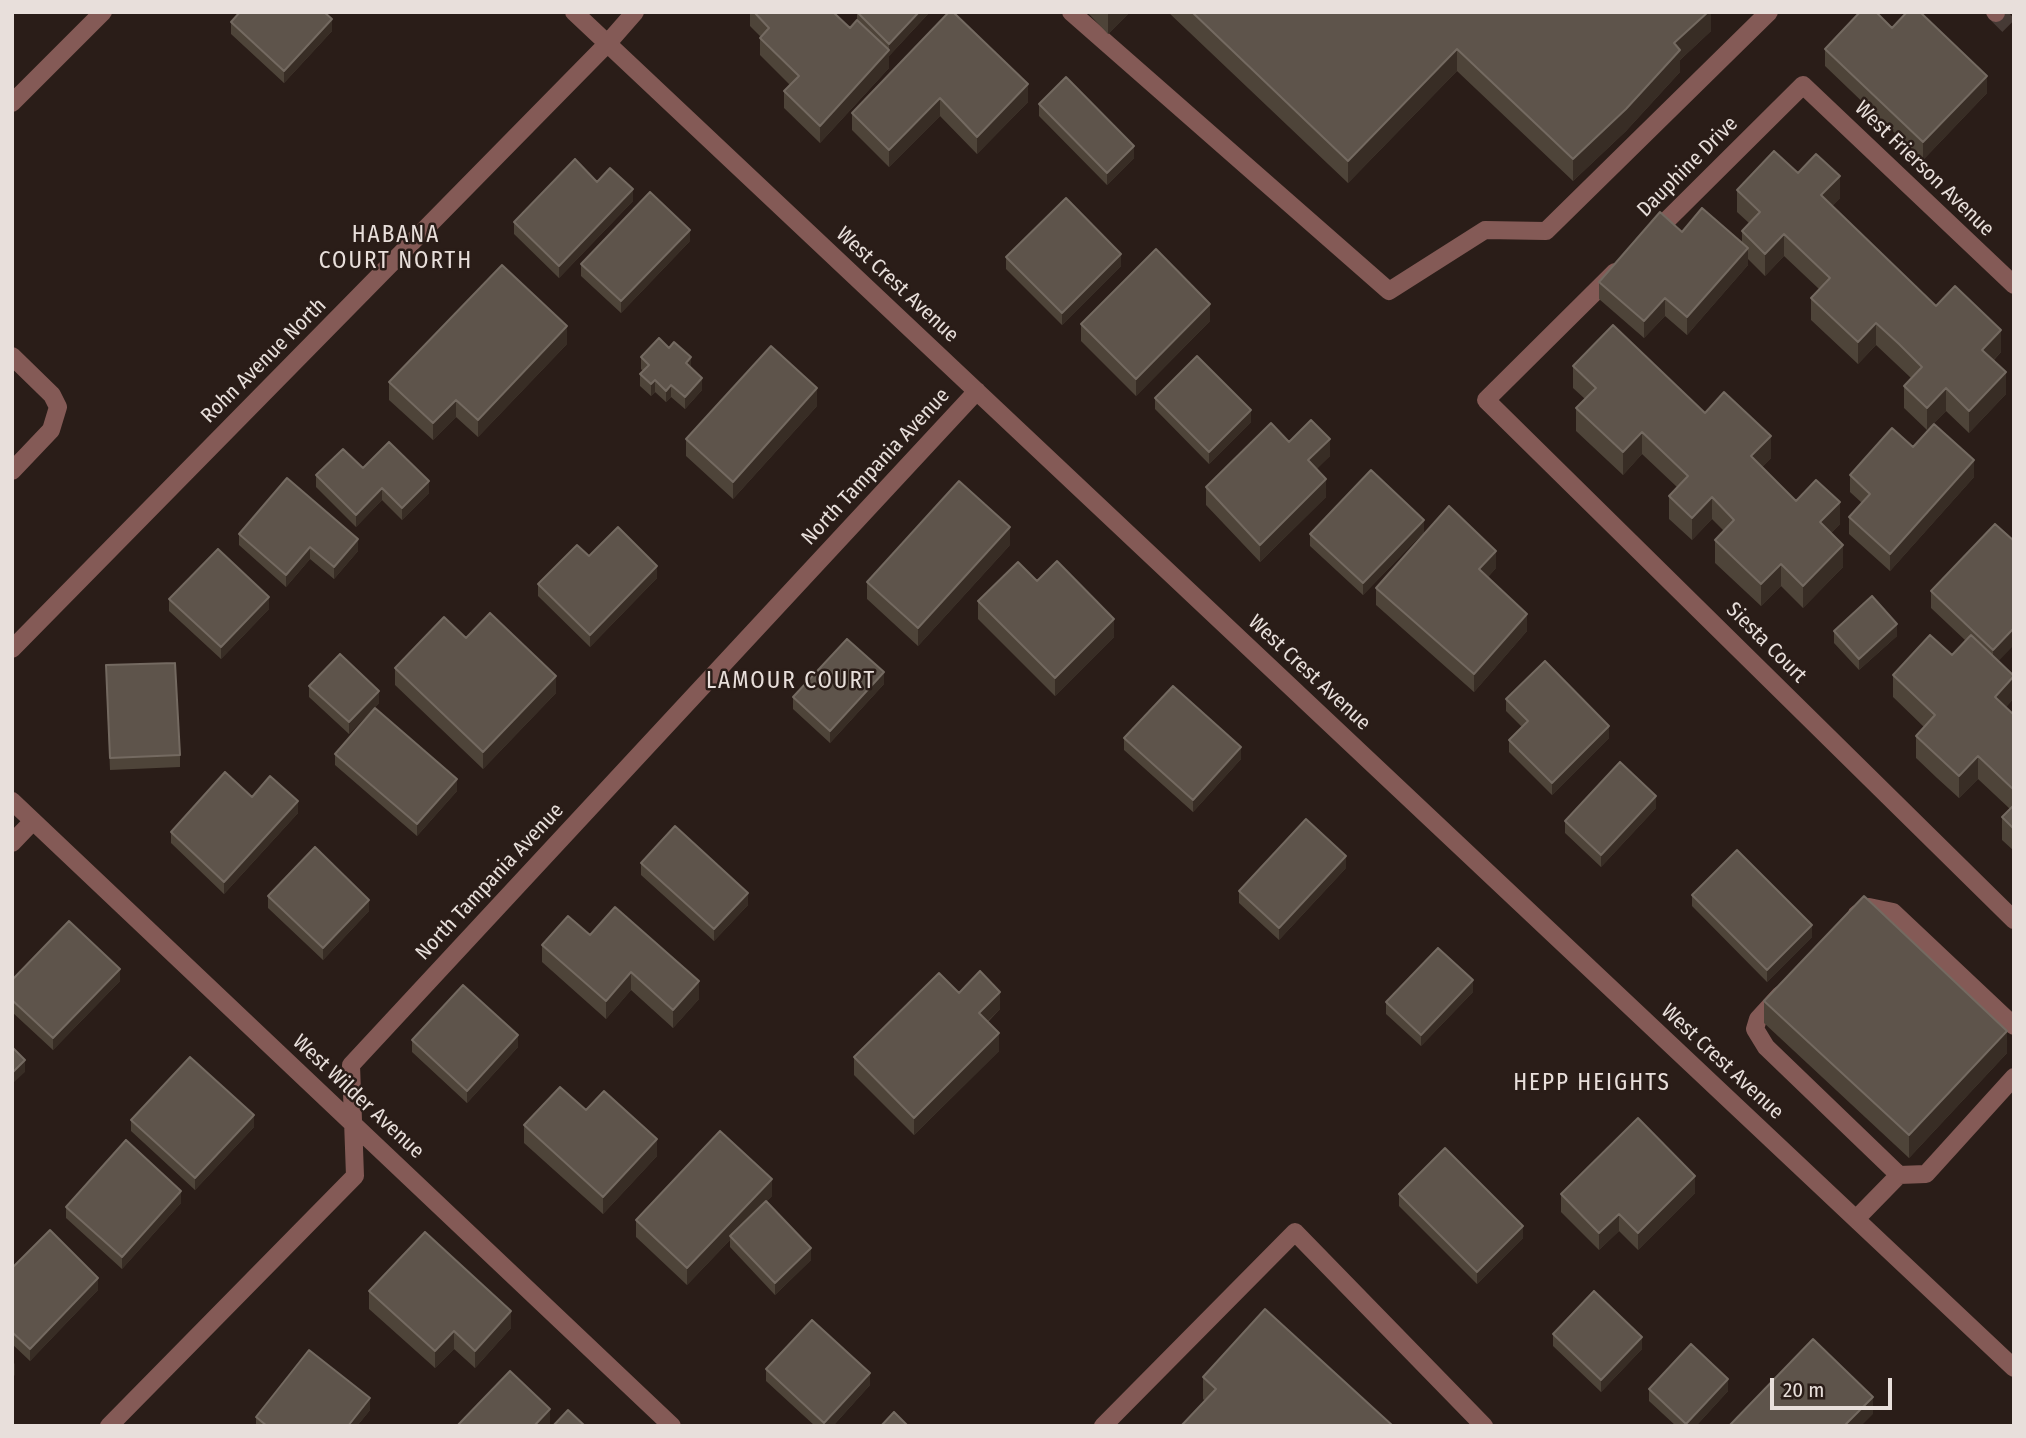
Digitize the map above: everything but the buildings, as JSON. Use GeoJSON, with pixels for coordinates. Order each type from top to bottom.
{"type":"FeatureCollection","features":[{"type":"Feature","properties":{"kind":"street"},"geometry":{"type":"LineString","coordinates":[[12,103],[103,12]]}},
{"type":"Feature","properties":{"kind":"street","name":"West Crest Avenue"},"geometry":{"type":"LineString","coordinates":[[574,12],[2014,1368]]}},
{"type":"Feature","properties":{"kind":"street","name":"Rohn Avenue North"},"geometry":{"type":"LineString","coordinates":[[12,649],[607,44],[635,12]]}},
{"type":"Feature","properties":{"kind":"street"},"geometry":{"type":"LineString","coordinates":[[1071,12],[1390,291],[1485,229],[1546,231],[1769,12]]}},
{"type":"Feature","properties":{"kind":"street","name":"Dauphine Drive"},"geometry":{"type":"LineString","coordinates":[[1644,242],[1803,85]]}},
{"type":"Feature","properties":{"kind":"street","name":"West Frierson Avenue"},"geometry":{"type":"LineString","coordinates":[[1803,85],[2014,285]]}},
{"type":"Feature","properties":{"kind":"street","name":"Siesta Court"},"geometry":{"type":"LineString","coordinates":[[1625,262],[1486,400],[2014,919]]}},
{"type":"Feature","properties":{"kind":"street"},"geometry":{"type":"LineString","coordinates":[[12,356],[52,396],[58,407],[51,430],[12,471]]}},
{"type":"Feature","properties":{"kind":"street","name":"North Tampania Avenue"},"geometry":{"type":"LineString","coordinates":[[109,1426],[355,1176],[351,1065],[977,391]]}},
{"type":"Feature","properties":{"kind":"street","name":"West Wilder Avenue"},"geometry":{"type":"LineString","coordinates":[[12,801],[672,1426]]}},
{"type":"Feature","properties":{"kind":"street"},"geometry":{"type":"LineString","coordinates":[[12,843],[33,821]]}},
{"type":"Feature","properties":{"kind":"street"},"geometry":{"type":"LineString","coordinates":[[1848,924],[1857,914],[1869,907],[1893,912],[2014,1026]]}},
{"type":"Feature","properties":{"kind":"street"},"geometry":{"type":"LineString","coordinates":[[1794,981],[1758,1019],[1755,1029],[1766,1047],[1899,1175]]}},
{"type":"Feature","properties":{"kind":"street"},"geometry":{"type":"LineString","coordinates":[[1856,1219],[1899,1175],[1926,1174],[2014,1077]]}},
{"type":"Feature","properties":{"kind":"street"},"geometry":{"type":"LineString","coordinates":[[1104,1426],[1295,1232],[1484,1426]]}},
{"type":"Feature","properties":{"kind":"tunnel"},"geometry":{"type":"LineString","coordinates":[[1996,13],[2014,31]]}},
{"type":"Feature","properties":{"kind":"district","name":"HABANA COURT NORTH"},"geometry":{"type":"Point","coordinates":[396,249]}},
{"type":"Feature","properties":{"kind":"district","name":"LAMOUR COURT"},"geometry":{"type":"Point","coordinates":[791,682]}},
{"type":"Feature","properties":{"kind":"district","name":"HEPP HEIGHTS"},"geometry":{"type":"Point","coordinates":[1592,1084]}}]}
